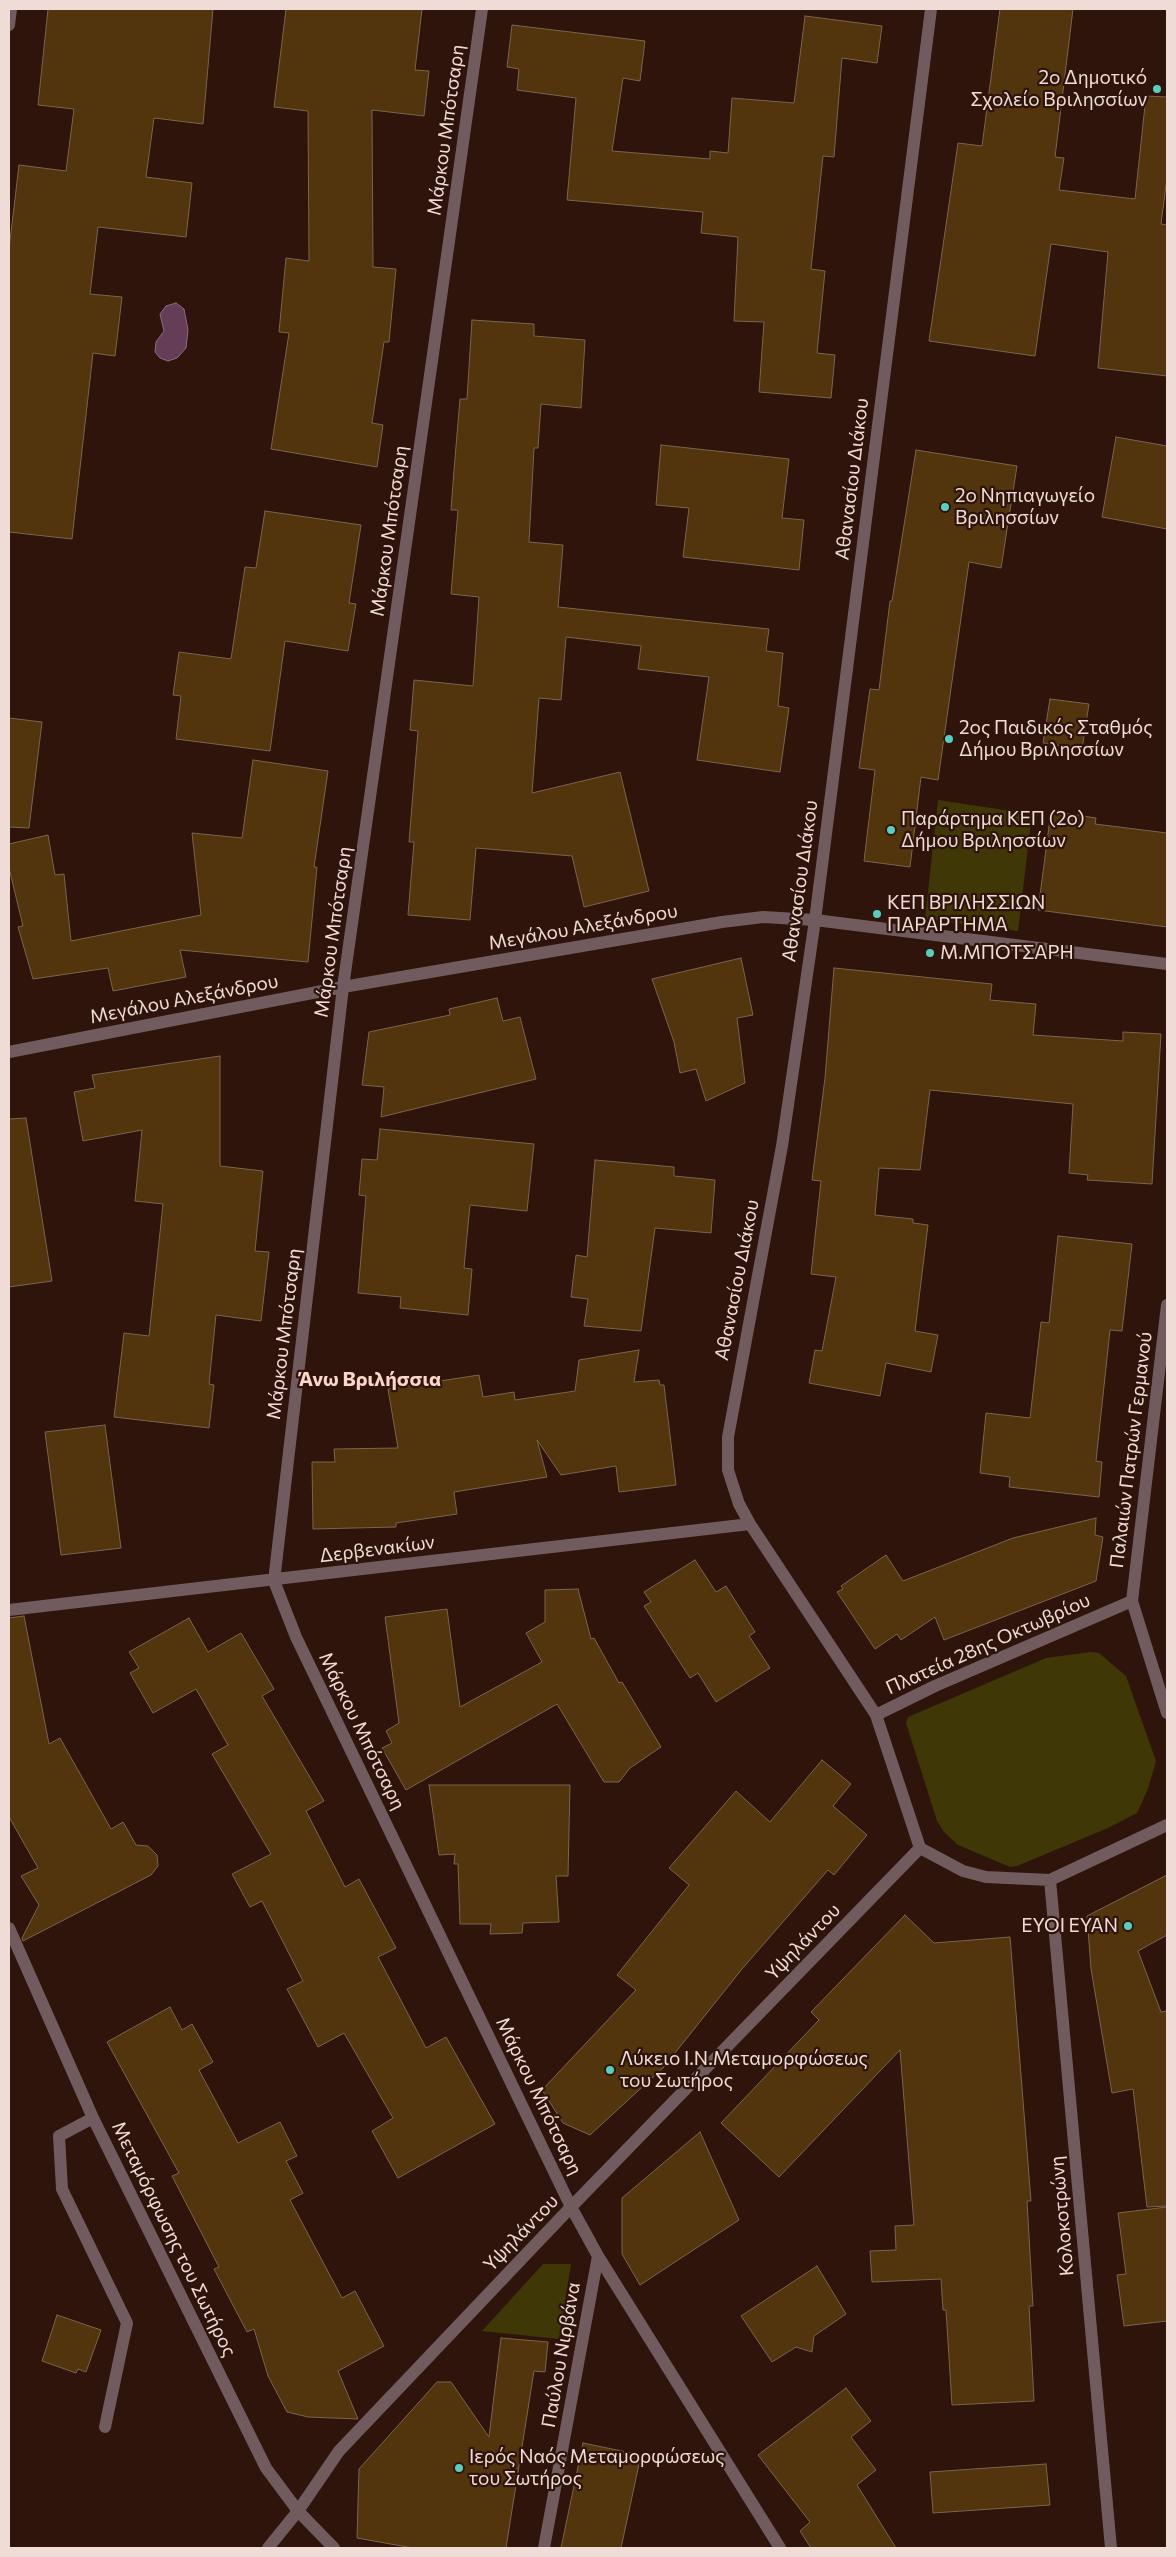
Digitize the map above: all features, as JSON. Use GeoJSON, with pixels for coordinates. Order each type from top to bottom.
{"type":"FeatureCollection","features":[{"type":"Feature","properties":{"kind":"street"},"geometry":{"type":"LineString","coordinates":[[9,25],[11,9]]}},
{"type":"Feature","properties":{"kind":"street","name":"Μάρκου Μπότσαρη"},"geometry":{"type":"LineString","coordinates":[[482,9],[344,987],[274,1581],[296,1637],[571,2207],[598,2256],[780,2548]]}},
{"type":"Feature","properties":{"kind":"street","name":"Αθανασίου Διάκου"},"geometry":{"type":"LineString","coordinates":[[876,1715],[750,1524],[739,1504],[728,1470],[728,1437],[782,1146],[814,920],[931,9]]}},
{"type":"Feature","properties":{"kind":"street","name":"Μεγάλου Αλεξάνδρου"},"geometry":{"type":"LineString","coordinates":[[9,1052],[344,987],[722,922],[780,916],[1167,964]]}},
{"type":"Feature","properties":{"kind":"street","name":"Παλαιών Πατρών Γερμανού"},"geometry":{"type":"LineString","coordinates":[[1132,1601],[1167,1305]]}},
{"type":"Feature","properties":{"kind":"street","name":"Δερβενακίων"},"geometry":{"type":"LineString","coordinates":[[9,1610],[274,1581],[750,1524]]}},
{"type":"Feature","properties":{"kind":"street"},"geometry":{"type":"LineString","coordinates":[[1132,1601],[1167,1713]]}},
{"type":"Feature","properties":{"kind":"street","name":"Πλατεία 28ης Οκτωβρίου"},"geometry":{"type":"LineString","coordinates":[[920,1848],[876,1715],[935,1686],[1132,1601]]}},
{"type":"Feature","properties":{"kind":"street"},"geometry":{"type":"LineString","coordinates":[[920,1848],[964,1871],[986,1877],[1050,1880],[1167,1825]]}},
{"type":"Feature","properties":{"kind":"street","name":"Υψηλάντου"},"geometry":{"type":"LineString","coordinates":[[268,2548],[298,2511],[339,2451],[571,2207],[920,1848]]}},
{"type":"Feature","properties":{"kind":"street","name":"Κολοκοτρώνη"},"geometry":{"type":"LineString","coordinates":[[1050,1880],[1111,2548]]}},
{"type":"Feature","properties":{"kind":"street","name":"Μεταμόρφωσης του Σωτήρος"},"geometry":{"type":"LineString","coordinates":[[9,1928],[93,2118],[266,2468],[298,2511],[334,2548]]}},
{"type":"Feature","properties":{"kind":"street"},"geometry":{"type":"LineString","coordinates":[[93,2118],[59,2136],[62,2189],[127,2324],[105,2427]]}},
{"type":"Feature","properties":{"kind":"street","name":"Παύλου Νιρβάνα"},"geometry":{"type":"LineString","coordinates":[[544,2548],[598,2256]]}},
{"type":"Feature","properties":{"kind":"shaded area"},"geometry":{"type":"Polygon","coordinates":[[[176,303],[184,309],[188,330],[186,348],[177,358],[168,361],[160,358],[155,352],[156,342],[164,331],[160,314],[166,306],[176,303]]]}},
{"type":"Feature","properties":{"kind":"shaded area"},"geometry":{"type":"Polygon","coordinates":[[[938,800],[1032,814],[1018,931],[925,919],[938,800]]]}},
{"type":"Feature","properties":{"kind":"shaded area"},"geometry":{"type":"Polygon","coordinates":[[[1090,1652],[1099,1653],[1126,1676],[1156,1761],[1148,1789],[1137,1813],[1108,1828],[1017,1866],[1010,1867],[958,1845],[944,1832],[937,1821],[906,1723],[908,1717],[1046,1658],[1090,1652]]]}},
{"type":"Feature","properties":{"kind":"shaded area"},"geometry":{"type":"Polygon","coordinates":[[[543,2264],[571,2264],[559,2339],[482,2331],[543,2264]]]}},
{"type":"Feature","properties":{"kind":"building"},"geometry":{"type":"Polygon","coordinates":[[[48,9],[213,9],[203,124],[154,118],[146,177],[192,183],[186,237],[98,227],[90,294],[122,297],[115,356],[93,353],[72,539],[9,532],[9,249],[19,165],[66,171],[74,109],[38,105],[48,9]]]}},
{"type":"Feature","properties":{"kind":"building"},"geometry":{"type":"Polygon","coordinates":[[[286,9],[422,9],[415,70],[429,71],[424,116],[372,110],[373,267],[396,269],[389,342],[384,342],[372,423],[383,425],[377,467],[271,449],[289,333],[279,332],[286,258],[309,261],[308,111],[274,107],[286,9]]]}},
{"type":"Feature","properties":{"kind":"building"},"geometry":{"type":"Polygon","coordinates":[[[1000,9],[1073,9],[1055,157],[1064,158],[1059,190],[1135,199],[1146,96],[1167,97],[1167,178],[1161,224],[1167,225],[1167,376],[1098,368],[1108,252],[1051,244],[1035,356],[929,341],[958,143],[982,146],[1000,9]]]}},
{"type":"Feature","properties":{"kind":"building"},"geometry":{"type":"Polygon","coordinates":[[[805,16],[882,26],[877,63],[842,58],[834,157],[823,156],[811,269],[825,271],[817,353],[835,355],[831,398],[759,392],[764,322],[734,321],[738,237],[701,233],[703,212],[567,200],[576,98],[517,90],[519,69],[507,67],[512,25],[645,41],[640,81],[623,78],[612,151],[710,159],[710,151],[728,153],[732,98],[794,103],[805,16]]]}},
{"type":"Feature","properties":{"kind":"building"},"geometry":{"type":"Polygon","coordinates":[[[472,320],[534,324],[534,336],[585,340],[581,408],[541,404],[538,448],[534,448],[529,542],[563,545],[558,607],[769,629],[766,651],[783,653],[778,706],[789,708],[780,772],[697,760],[709,677],[638,669],[641,646],[566,637],[561,700],[539,698],[532,793],[620,772],[649,891],[584,907],[572,856],[476,848],[470,920],[408,915],[414,842],[409,842],[418,731],[410,730],[414,680],[473,686],[479,597],[451,594],[458,510],[451,510],[454,470],[460,399],[467,399],[472,320]]]}},
{"type":"Feature","properties":{"kind":"building"},"geometry":{"type":"Polygon","coordinates":[[[1116,437],[1167,446],[1167,529],[1102,517],[1116,437]]]}},
{"type":"Feature","properties":{"kind":"building"},"geometry":{"type":"Polygon","coordinates":[[[661,445],[789,459],[782,518],[804,520],[799,570],[683,557],[689,508],[656,505],[661,445]]]}},
{"type":"Feature","properties":{"kind":"building"},"geometry":{"type":"Polygon","coordinates":[[[916,450],[1017,466],[1001,568],[969,562],[938,780],[921,777],[910,867],[864,861],[875,770],[859,768],[870,689],[879,690],[890,601],[892,601],[916,450]]]}},
{"type":"Feature","properties":{"kind":"building"},"geometry":{"type":"Polygon","coordinates":[[[265,511],[361,525],[349,603],[356,604],[348,651],[285,641],[270,751],[176,739],[181,696],[173,695],[179,652],[231,659],[245,567],[256,568],[265,511]]]}},
{"type":"Feature","properties":{"kind":"building"},"geometry":{"type":"Polygon","coordinates":[[[1050,699],[1089,704],[1082,749],[1043,743],[1050,699]]]}},
{"type":"Feature","properties":{"kind":"building"},"geometry":{"type":"Polygon","coordinates":[[[9,718],[42,722],[29,828],[9,827],[9,718]]]}},
{"type":"Feature","properties":{"kind":"building"},"geometry":{"type":"Polygon","coordinates":[[[253,760],[328,771],[314,867],[317,867],[308,962],[180,950],[186,977],[113,991],[108,968],[33,979],[18,927],[23,926],[9,868],[9,844],[48,835],[55,875],[64,874],[71,941],[201,915],[192,833],[242,838],[253,760]]]}},
{"type":"Feature","properties":{"kind":"building"},"geometry":{"type":"Polygon","coordinates":[[[1051,811],[1096,818],[1095,824],[1167,833],[1167,927],[1038,910],[1051,811]]]}},
{"type":"Feature","properties":{"kind":"building"},"geometry":{"type":"Polygon","coordinates":[[[741,958],[753,1015],[737,1018],[745,1083],[706,1101],[696,1069],[680,1073],[674,1042],[652,979],[741,958]]]}},
{"type":"Feature","properties":{"kind":"building"},"geometry":{"type":"Polygon","coordinates":[[[834,968],[992,984],[990,1000],[1036,1004],[1033,1035],[1123,1041],[1123,1032],[1161,1034],[1152,1184],[1087,1180],[1088,1175],[1069,1173],[1073,1104],[930,1090],[920,1170],[879,1168],[875,1215],[913,1219],[913,1223],[928,1225],[915,1331],[938,1335],[931,1372],[886,1363],[880,1396],[809,1383],[815,1350],[822,1351],[836,1277],[811,1274],[821,1181],[812,1180],[825,1078],[834,968]]]}},
{"type":"Feature","properties":{"kind":"building"},"geometry":{"type":"Polygon","coordinates":[[[497,998],[503,1021],[520,1017],[536,1079],[381,1117],[384,1087],[362,1085],[369,1032],[450,1015],[449,1009],[497,998]]]}},
{"type":"Feature","properties":{"kind":"building"},"geometry":{"type":"Polygon","coordinates":[[[220,1056],[220,1166],[263,1171],[255,1251],[269,1252],[261,1321],[216,1315],[209,1384],[214,1385],[209,1428],[114,1417],[124,1333],[149,1336],[163,1204],[135,1201],[142,1130],[83,1141],[74,1092],[95,1088],[92,1075],[220,1056]]]}},
{"type":"Feature","properties":{"kind":"building"},"geometry":{"type":"Polygon","coordinates":[[[26,1118],[52,1281],[9,1287],[9,1119],[26,1118]]]}},
{"type":"Feature","properties":{"kind":"building"},"geometry":{"type":"Polygon","coordinates":[[[380,1129],[534,1144],[527,1211],[470,1205],[464,1268],[472,1269],[468,1315],[400,1308],[401,1297],[358,1293],[366,1196],[359,1195],[362,1159],[377,1160],[380,1129]]]}},
{"type":"Feature","properties":{"kind":"building"},"geometry":{"type":"Polygon","coordinates":[[[595,1160],[674,1167],[674,1176],[715,1180],[711,1233],[655,1228],[641,1331],[584,1326],[588,1299],[571,1297],[576,1255],[587,1257],[595,1160]]]}},
{"type":"Feature","properties":{"kind":"building"},"geometry":{"type":"Polygon","coordinates":[[[1058,1236],[1132,1244],[1122,1331],[1110,1330],[1096,1461],[1102,1462],[1099,1497],[1009,1487],[1010,1477],[980,1473],[986,1413],[1030,1418],[1041,1322],[1049,1323],[1058,1236]]]}},
{"type":"Feature","properties":{"kind":"building"},"geometry":{"type":"Polygon","coordinates":[[[639,1350],[634,1382],[659,1380],[660,1385],[664,1385],[676,1485],[619,1492],[616,1466],[561,1475],[537,1440],[547,1477],[454,1492],[457,1514],[396,1523],[396,1527],[313,1529],[312,1462],[335,1462],[334,1449],[398,1448],[388,1389],[479,1375],[483,1397],[514,1392],[515,1400],[575,1391],[579,1360],[639,1350]]]}},
{"type":"Feature","properties":{"kind":"building"},"geometry":{"type":"Polygon","coordinates":[[[105,1425],[121,1548],[61,1555],[45,1432],[105,1425]]]}},
{"type":"Feature","properties":{"kind":"building"},"geometry":{"type":"Polygon","coordinates":[[[1096,1518],[1095,1535],[1103,1537],[1096,1581],[944,1640],[935,1617],[901,1640],[897,1634],[875,1649],[837,1592],[843,1589],[841,1586],[886,1555],[903,1581],[1013,1538],[1096,1518]]]}},
{"type":"Feature","properties":{"kind":"building"},"geometry":{"type":"Polygon","coordinates":[[[695,1560],[716,1592],[726,1586],[755,1632],[749,1636],[770,1668],[716,1702],[698,1673],[690,1678],[644,1606],[651,1602],[644,1592],[695,1560]]]}},
{"type":"Feature","properties":{"kind":"building"},"geometry":{"type":"Polygon","coordinates":[[[578,1589],[591,1639],[594,1638],[619,1683],[622,1682],[661,1747],[630,1768],[619,1782],[604,1782],[557,1704],[406,1790],[382,1748],[392,1743],[386,1731],[399,1723],[385,1617],[447,1609],[460,1707],[542,1662],[526,1633],[545,1622],[545,1590],[578,1589]]]}},
{"type":"Feature","properties":{"kind":"building"},"geometry":{"type":"Polygon","coordinates":[[[24,1616],[49,1744],[60,1738],[111,1829],[123,1822],[136,1845],[148,1846],[157,1855],[158,1866],[151,1875],[23,1941],[22,1938],[39,1905],[21,1876],[38,1868],[9,1817],[9,1618],[24,1616]]]}},
{"type":"Feature","properties":{"kind":"building"},"geometry":{"type":"Polygon","coordinates":[[[189,1618],[208,1652],[241,1633],[274,1689],[262,1696],[324,1801],[306,1811],[345,1887],[359,1879],[396,1948],[378,1957],[426,2048],[446,2037],[495,2124],[398,2178],[372,2131],[393,2118],[344,2033],[318,2047],[287,1989],[303,1981],[262,1901],[250,1907],[232,1874],[271,1854],[212,1754],[228,1745],[196,1689],[153,1713],[130,1673],[139,1668],[129,1652],[189,1618]]]}},
{"type":"Feature","properties":{"kind":"building"},"geometry":{"type":"Polygon","coordinates":[[[822,1760],[851,1784],[833,1806],[867,1835],[834,1875],[828,1870],[742,1969],[663,2068],[590,2135],[563,2123],[542,2090],[636,1990],[617,1975],[689,1885],[669,1868],[736,1791],[770,1822],[822,1760]]]}},
{"type":"Feature","properties":{"kind":"building"},"geometry":{"type":"Polygon","coordinates":[[[429,1785],[570,1785],[568,1876],[556,1876],[559,1922],[523,1923],[522,1933],[490,1934],[491,1924],[460,1924],[458,1864],[454,1864],[455,1854],[439,1855],[429,1785]]]}},
{"type":"Feature","properties":{"kind":"building"},"geometry":{"type":"Polygon","coordinates":[[[1167,1875],[1167,1935],[1138,1951],[1161,2012],[1167,2011],[1167,2206],[1147,2207],[1133,2089],[1112,2093],[1091,1969],[1087,1916],[1167,1875]]]}},
{"type":"Feature","properties":{"kind":"building"},"geometry":{"type":"Polygon","coordinates":[[[905,1915],[934,1943],[1010,1937],[1031,2201],[1027,2201],[1033,2306],[1029,2306],[1034,2401],[952,2405],[946,2310],[943,2310],[941,2279],[872,2282],[870,2251],[896,2250],[895,2226],[914,2225],[900,2050],[779,2177],[721,2123],[819,2020],[811,2012],[905,1915]]]}},
{"type":"Feature","properties":{"kind":"building"},"geometry":{"type":"Polygon","coordinates":[[[170,2007],[182,2030],[192,2024],[213,2062],[199,2070],[238,2143],[280,2122],[297,2156],[286,2161],[303,2193],[290,2200],[342,2298],[355,2291],[384,2346],[338,2371],[358,2419],[308,2417],[287,2412],[268,2376],[254,2329],[247,2332],[214,2269],[219,2267],[172,2176],[179,2173],[107,2042],[170,2007]]]}},
{"type":"Feature","properties":{"kind":"building"},"geometry":{"type":"Polygon","coordinates":[[[700,2132],[739,2220],[640,2285],[622,2254],[622,2198],[700,2132]]]}},
{"type":"Feature","properties":{"kind":"building"},"geometry":{"type":"Polygon","coordinates":[[[1167,2207],[1167,2321],[1124,2326],[1117,2275],[1126,2274],[1118,2213],[1167,2207]]]}},
{"type":"Feature","properties":{"kind":"building"},"geometry":{"type":"Polygon","coordinates":[[[817,2266],[846,2314],[814,2336],[812,2352],[796,2347],[772,2362],[741,2316],[817,2266]]]}},
{"type":"Feature","properties":{"kind":"building"},"geometry":{"type":"Polygon","coordinates":[[[57,2315],[101,2330],[86,2372],[78,2369],[76,2373],[42,2361],[57,2315]]]}},
{"type":"Feature","properties":{"kind":"building"},"geometry":{"type":"Polygon","coordinates":[[[501,2338],[548,2342],[545,2372],[534,2371],[506,2548],[413,2548],[357,2538],[359,2469],[437,2382],[451,2382],[489,2437],[501,2338]]]}},
{"type":"Feature","properties":{"kind":"building"},"geometry":{"type":"Polygon","coordinates":[[[846,2388],[871,2421],[851,2437],[876,2470],[857,2485],[896,2548],[811,2548],[800,2531],[810,2522],[758,2455],[846,2388]]]}},
{"type":"Feature","properties":{"kind":"building"},"geometry":{"type":"Polygon","coordinates":[[[583,2443],[641,2455],[621,2548],[561,2548],[583,2443]]]}},
{"type":"Feature","properties":{"kind":"building"},"geometry":{"type":"Polygon","coordinates":[[[1046,2464],[1050,2505],[933,2513],[930,2472],[1046,2464]]]}},
{"type":"Feature","properties":{"kind":"place","name":"2ο Δημοτικό Σχολείο Βριλησσίων"},"geometry":{"type":"Point","coordinates":[1157,89]}},
{"type":"Feature","properties":{"kind":"place","name":"2ο Νηπιαγωγείο Βριλησσίων"},"geometry":{"type":"Point","coordinates":[945,507]}},
{"type":"Feature","properties":{"kind":"place","name":"2ος Παιδικός Σταθμός Δήμου Βριλησσίων"},"geometry":{"type":"Point","coordinates":[949,739]}},
{"type":"Feature","properties":{"kind":"place","name":"Παράρτημα ΚΕΠ (2o) Δήμου Βριλησσίων"},"geometry":{"type":"Point","coordinates":[891,830]}},
{"type":"Feature","properties":{"kind":"place","name":"ΚΕΠ ΒΡΙΛΗΣΣΙΩΝ ΠΑΡΑΡΤΗΜΑ"},"geometry":{"type":"Point","coordinates":[877,914]}},
{"type":"Feature","properties":{"kind":"place","name":"Μ.ΜΠΟΤΣΑΡΗ"},"geometry":{"type":"Point","coordinates":[930,953]}},
{"type":"Feature","properties":{"kind":"place","name":"ΕΥΟΙ ΕΥΑΝ"},"geometry":{"type":"Point","coordinates":[1128,1926]}},
{"type":"Feature","properties":{"kind":"place","name":"Λύκειο Ι.Ν.Μεταμορφώσεως του Σωτήρος"},"geometry":{"type":"Point","coordinates":[610,2070]}},
{"type":"Feature","properties":{"kind":"place","name":"Ιερός Ναός Μεταμορφώσεως του Σωτήρος"},"geometry":{"type":"Point","coordinates":[459,2468]}},
{"type":"Feature","properties":{"kind":"district","name":"Άνω Βριλήσσια"},"geometry":{"type":"Point","coordinates":[370,1379]}}]}
